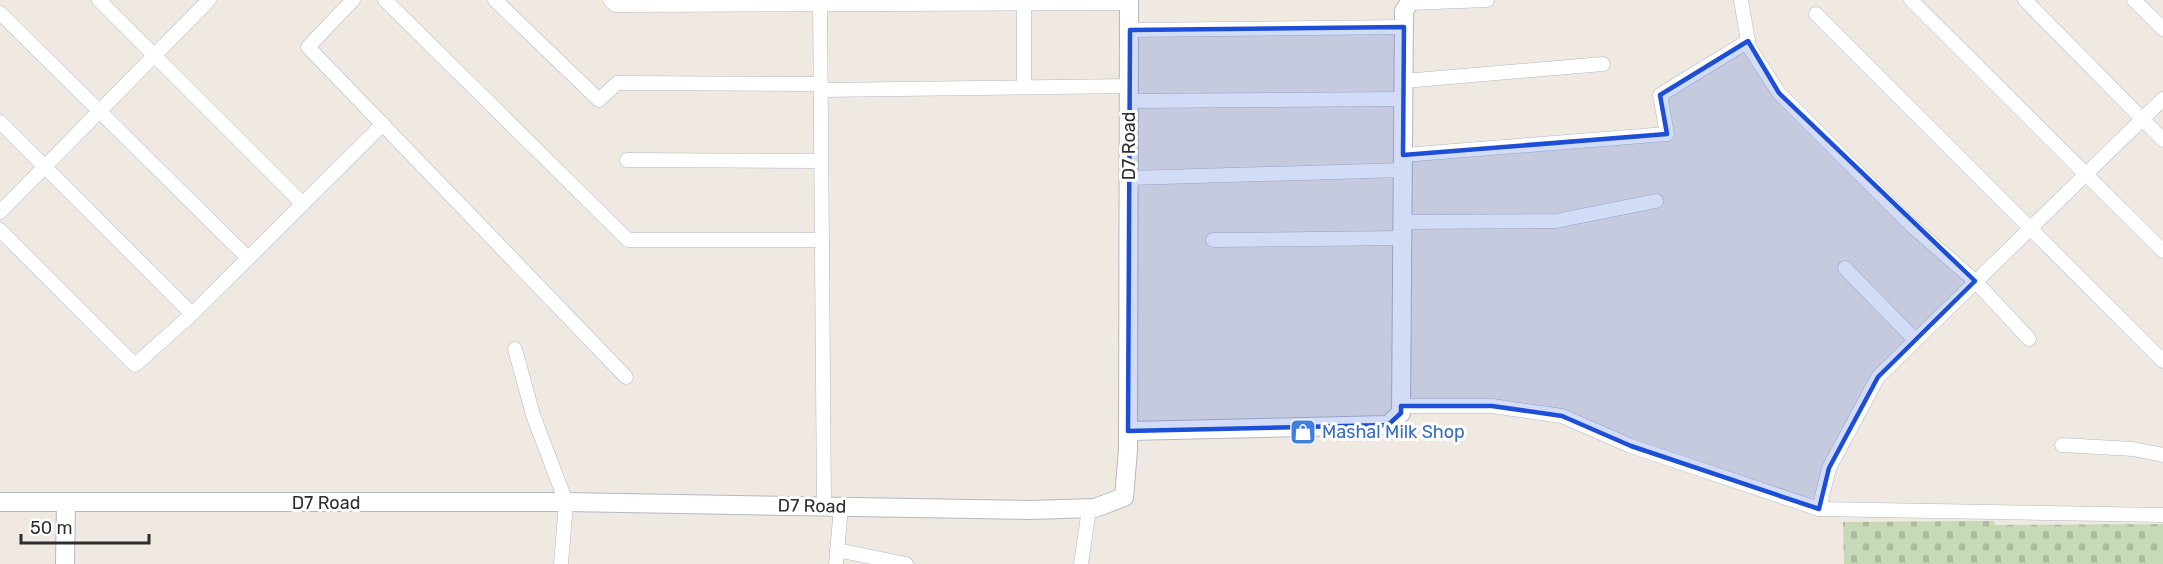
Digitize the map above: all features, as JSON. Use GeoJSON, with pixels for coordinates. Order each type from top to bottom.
{"type":"FeatureCollection","features":[{"type":"Feature","properties":{"kind":"street"},"geometry":{"type":"LineString","coordinates":[[99,0],[303,204]]}},
{"type":"Feature","properties":{"kind":"street"},"geometry":{"type":"LineString","coordinates":[[0,212],[209,0]]}},
{"type":"Feature","properties":{"kind":"street"},"geometry":{"type":"LineString","coordinates":[[385,0],[628,240],[822,240]]}},
{"type":"Feature","properties":{"kind":"street"},"geometry":{"type":"LineString","coordinates":[[495,0],[598,100],[617,83],[821,87],[1024,87],[1130,93],[1404,90],[1603,64]]}},
{"type":"Feature","properties":{"kind":"street"},"geometry":{"type":"LineString","coordinates":[[610,0],[615,5],[1129,1]]}},
{"type":"Feature","properties":{"kind":"street"},"geometry":{"type":"LineString","coordinates":[[1128,431],[1388,425],[1401,413],[1404,11],[1410,2],[1487,0]]}},
{"type":"Feature","properties":{"kind":"street"},"geometry":{"type":"LineString","coordinates":[[1741,0],[1749,47],[1779,93],[1912,226],[1975,281],[2029,339]]}},
{"type":"Feature","properties":{"kind":"street"},"geometry":{"type":"LineString","coordinates":[[1911,0],[2163,251]]}},
{"type":"Feature","properties":{"kind":"street"},"geometry":{"type":"LineString","coordinates":[[2025,0],[2163,140]]}},
{"type":"Feature","properties":{"kind":"street"},"geometry":{"type":"LineString","coordinates":[[2134,0],[2163,29]]}},
{"type":"Feature","properties":{"kind":"street"},"geometry":{"type":"LineString","coordinates":[[350,1],[308,47],[626,377]]}},
{"type":"Feature","properties":{"kind":"street","name":"D7 Road"},"geometry":{"type":"LineString","coordinates":[[0,502],[566,502],[1030,510],[1089,508],[1124,497],[1128,431],[1129,1]]}},
{"type":"Feature","properties":{"kind":"street"},"geometry":{"type":"LineString","coordinates":[[820,2],[822,240],[837,557],[906,564]]}},
{"type":"Feature","properties":{"kind":"street"},"geometry":{"type":"LineString","coordinates":[[1024,2],[1024,87]]}},
{"type":"Feature","properties":{"kind":"street"},"geometry":{"type":"LineString","coordinates":[[0,13],[101,110],[248,258]]}},
{"type":"Feature","properties":{"kind":"street"},"geometry":{"type":"LineString","coordinates":[[1816,14],[2163,361]]}},
{"type":"Feature","properties":{"kind":"street"},"geometry":{"type":"LineString","coordinates":[[1130,30],[1404,27]]}},
{"type":"Feature","properties":{"kind":"street"},"geometry":{"type":"LineString","coordinates":[[1129,178],[1403,162],[1667,134],[1660,95],[1748,41]]}},
{"type":"Feature","properties":{"kind":"street"},"geometry":{"type":"LineString","coordinates":[[1820,508],[1829,468],[1878,377],[2163,99]]}},
{"type":"Feature","properties":{"kind":"street"},"geometry":{"type":"LineString","coordinates":[[0,122],[192,314]]}},
{"type":"Feature","properties":{"kind":"street"},"geometry":{"type":"LineString","coordinates":[[0,230],[135,365],[192,314],[383,124]]}},
{"type":"Feature","properties":{"kind":"street"},"geometry":{"type":"LineString","coordinates":[[627,160],[821,160]]}},
{"type":"Feature","properties":{"kind":"street"},"geometry":{"type":"LineString","coordinates":[[1212,240],[1556,221],[1656,201]]}},
{"type":"Feature","properties":{"kind":"street"},"geometry":{"type":"LineString","coordinates":[[1845,268],[1915,340]]}},
{"type":"Feature","properties":{"kind":"street"},"geometry":{"type":"LineString","coordinates":[[515,349],[533,415],[566,502],[561,564]]}},
{"type":"Feature","properties":{"kind":"street"},"geometry":{"type":"LineString","coordinates":[[1401,406],[1492,406],[1562,417],[1632,446],[1820,508],[2163,515]]}},
{"type":"Feature","properties":{"kind":"street"},"geometry":{"type":"LineString","coordinates":[[2062,446],[2133,449],[2163,455]]}},
{"type":"Feature","properties":{"kind":"street"},"geometry":{"type":"LineString","coordinates":[[65,564],[66,502]]}},
{"type":"Feature","properties":{"kind":"street"},"geometry":{"type":"LineString","coordinates":[[1081,564],[1089,508]]}},
{"type":"Feature","properties":{"kind":"highlighted area"},"geometry":{"type":"Polygon","coordinates":[[[1404,27],[1403,155],[1667,134],[1660,95],[1748,41],[1779,93],[1975,281],[1878,377],[1829,468],[1819,509],[1631,446],[1562,416],[1492,406],[1401,406],[1401,413],[1388,425],[1128,431],[1130,30],[1404,27]]]}},
{"type":"Feature","properties":{"kind":"green space"},"geometry":{"type":"Polygon","coordinates":[[[1994,521],[1995,525],[2163,524],[2163,564],[1844,564],[1843,522],[1994,521]]]}},
{"type":"Feature","properties":{"kind":"place","name":"Mashal Milk Shop"},"geometry":{"type":"Point","coordinates":[1303,432]}}]}
